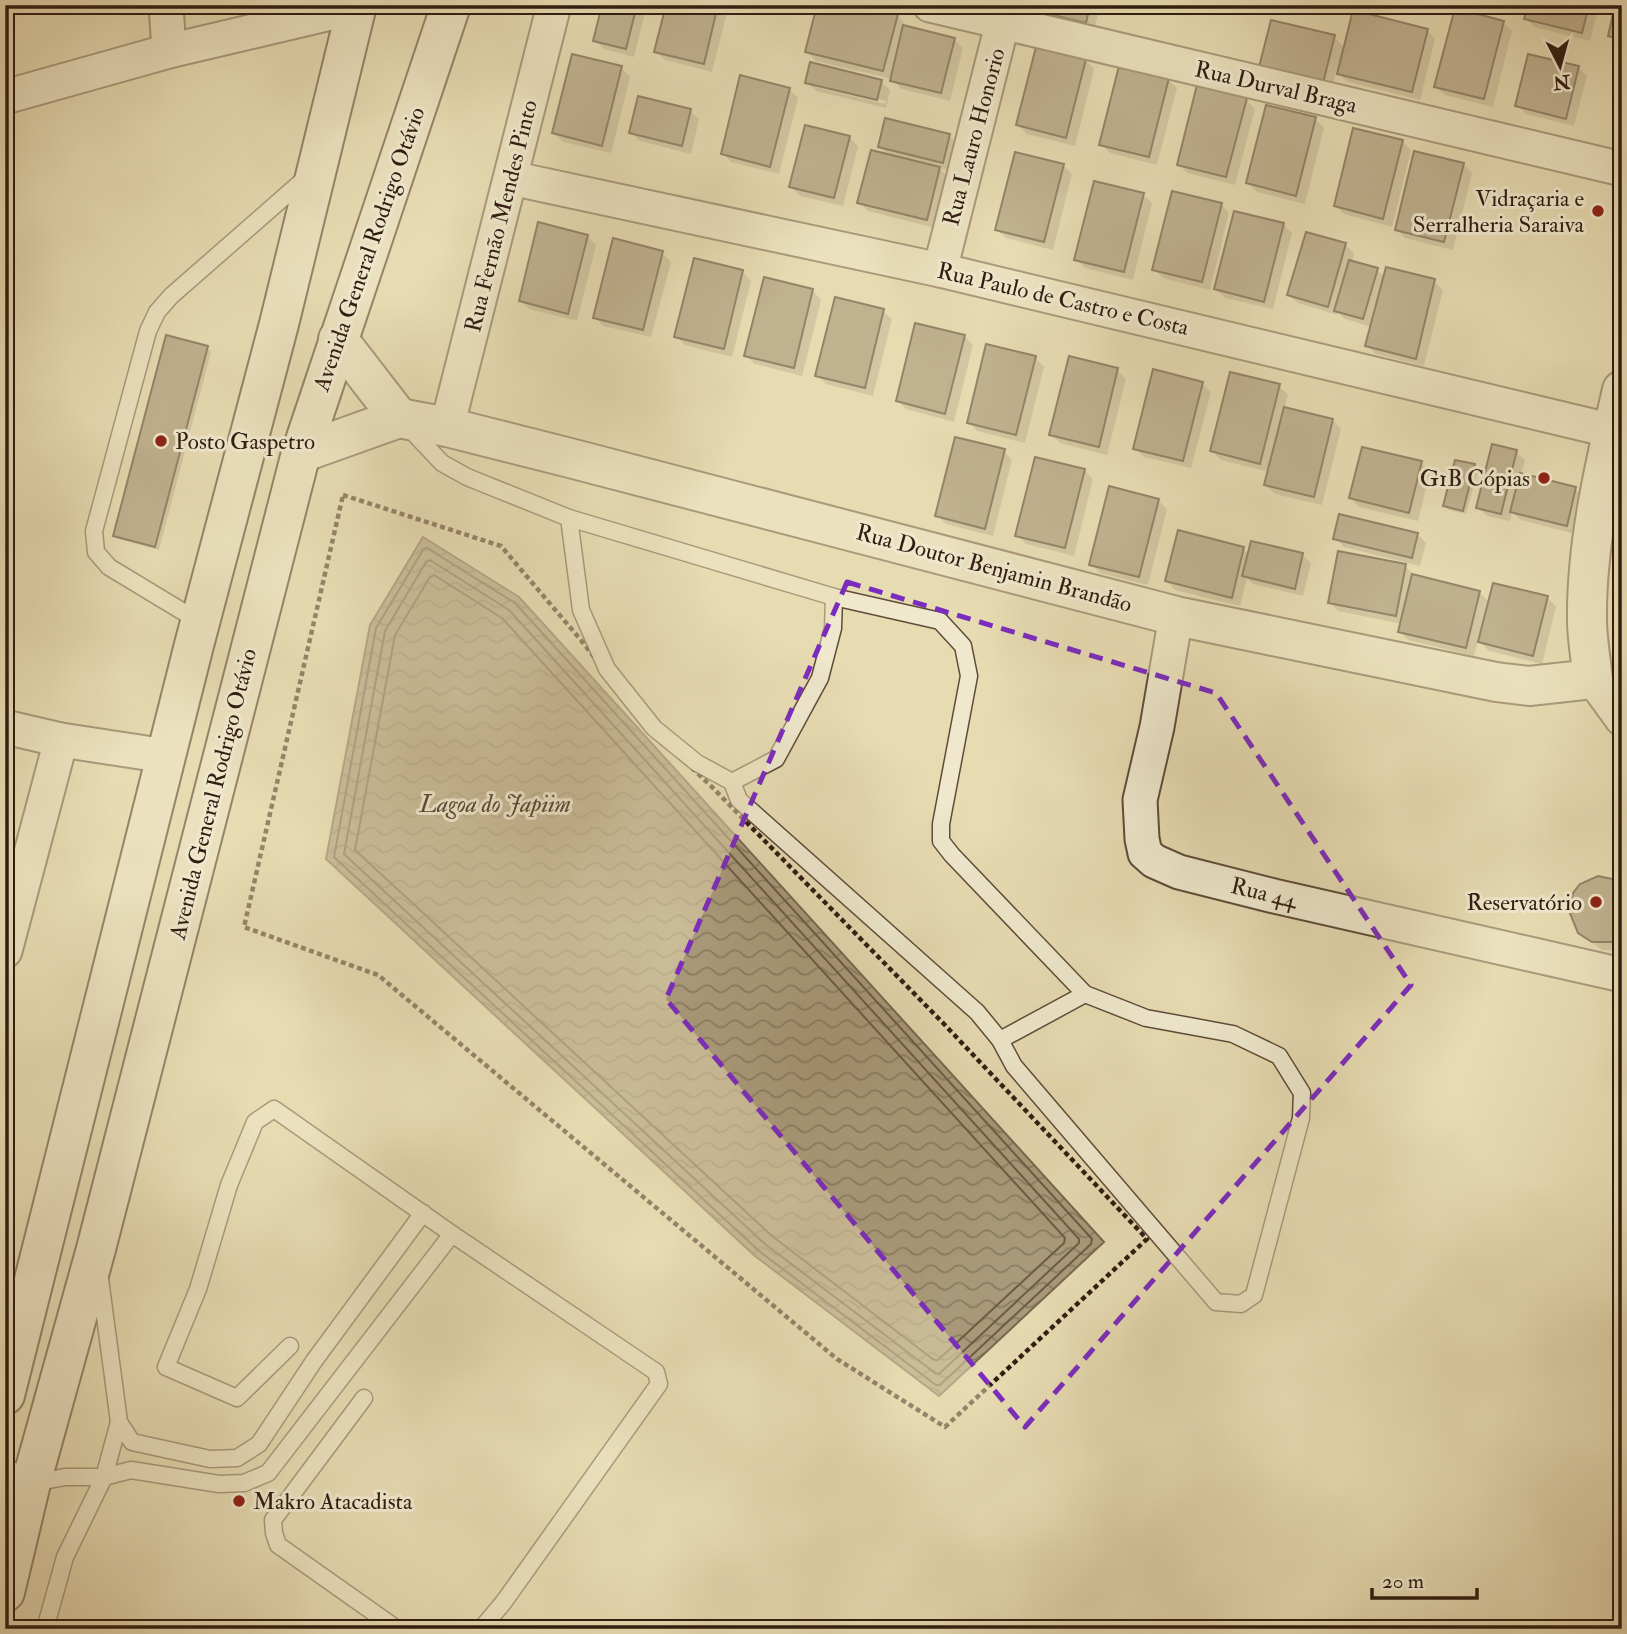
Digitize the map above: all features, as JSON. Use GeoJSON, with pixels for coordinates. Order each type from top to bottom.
{"type":"FeatureCollection","features":[{"type":"Feature","properties":{"kind":"main road","name":"Avenida General Rodrigo Otávio"},"geometry":{"type":"LineString","coordinates":[[5,1592],[18,1480],[96,1249],[301,453],[451,5]]}},
{"type":"Feature","properties":{"kind":"main road"},"geometry":{"type":"LineString","coordinates":[[5,1395],[200,622],[279,324],[356,6]]}},
{"type":"Feature","properties":{"kind":"main road"},"geometry":{"type":"LineString","coordinates":[[301,453],[399,418],[338,339]]}},
{"type":"Feature","properties":{"kind":"main road"},"geometry":{"type":"LineString","coordinates":[[1593,679],[1587,621],[1590,562],[1611,496],[1613,431],[1622,390]]}},
{"type":"Feature","properties":{"kind":"main road","name":"Rua Doutor Benjamin Brandão"},"geometry":{"type":"LineString","coordinates":[[399,418],[447,427],[1176,616],[1496,682],[1529,686],[1593,679]]}},
{"type":"Feature","properties":{"kind":"street"},"geometry":{"type":"LineString","coordinates":[[166,5],[169,51]]}},
{"type":"Feature","properties":{"kind":"street","name":"Rua Fernão Mendes Pinto"},"geometry":{"type":"LineString","coordinates":[[447,427],[554,5]]}},
{"type":"Feature","properties":{"kind":"street","name":"Rua Durval Braga"},"geometry":{"type":"LineString","coordinates":[[930,5],[1005,14],[1622,169]]}},
{"type":"Feature","properties":{"kind":"street"},"geometry":{"type":"LineString","coordinates":[[5,97],[169,51],[356,6]]}},
{"type":"Feature","properties":{"kind":"street","name":"Rua Lauro Honorio"},"geometry":{"type":"LineString","coordinates":[[940,270],[1005,14]]}},
{"type":"Feature","properties":{"kind":"street","name":"Rua Paulo de Castro e Costa"},"geometry":{"type":"LineString","coordinates":[[511,178],[940,270],[1613,431]]}},
{"type":"Feature","properties":{"kind":"street","name":"Rua 44"},"geometry":{"type":"LineString","coordinates":[[1176,616],[1157,727],[1140,800],[1145,853],[1154,861],[1179,872],[1274,896],[1622,975]]}},
{"type":"Feature","properties":{"kind":"street"},"geometry":{"type":"LineString","coordinates":[[1593,679],[1622,719]]}},
{"type":"Feature","properties":{"kind":"street"},"geometry":{"type":"LineString","coordinates":[[5,727],[61,740],[166,756]]}},
{"type":"Feature","properties":{"kind":"street"},"geometry":{"type":"LineString","coordinates":[[5,951],[61,740]]}},
{"type":"Feature","properties":{"kind":"lane"},"geometry":{"type":"LineString","coordinates":[[200,622],[109,567],[96,552],[94,531],[148,331],[157,312],[318,167]]}},
{"type":"Feature","properties":{"kind":"lane"},"geometry":{"type":"LineString","coordinates":[[399,418],[442,463],[467,477],[569,518],[834,597],[940,621],[963,646],[970,676],[941,824],[941,841],[1085,994],[1146,1018],[1233,1034],[1279,1056],[1302,1093],[1301,1118],[1254,1295],[1241,1304],[1216,1302],[1014,1066],[1000,1040],[977,1012],[739,800],[732,782],[697,763],[654,729],[607,669],[581,610],[569,518]]}},
{"type":"Feature","properties":{"kind":"lane"},"geometry":{"type":"LineString","coordinates":[[732,782],[776,759],[820,678],[833,628],[834,597]]}},
{"type":"Feature","properties":{"kind":"lane"},"geometry":{"type":"LineString","coordinates":[[1000,1040],[1085,994]]}},
{"type":"Feature","properties":{"kind":"lane"},"geometry":{"type":"LineString","coordinates":[[290,1346],[237,1398],[166,1367],[198,1289],[229,1185],[255,1122],[274,1109],[656,1372],[659,1384],[503,1603],[481,1629]]}},
{"type":"Feature","properties":{"kind":"lane"},"geometry":{"type":"LineString","coordinates":[[118,1422],[132,1442],[210,1459],[237,1458],[259,1444],[314,1361],[423,1213]]}},
{"type":"Feature","properties":{"kind":"lane"},"geometry":{"type":"LineString","coordinates":[[18,1480],[104,1477],[131,1470],[219,1484],[244,1483],[268,1473],[453,1234]]}},
{"type":"Feature","properties":{"kind":"lane"},"geometry":{"type":"LineString","coordinates":[[45,1629],[65,1557],[104,1477],[118,1422],[96,1249]]}},
{"type":"Feature","properties":{"kind":"lane"},"geometry":{"type":"LineString","coordinates":[[364,1398],[273,1520],[274,1533],[278,1545],[397,1629]]}},
{"type":"Feature","properties":{"kind":"path"},"geometry":{"type":"LineString","coordinates":[[343,495],[501,546],[580,639],[649,727],[712,787],[944,1024],[1147,1240],[945,1427],[837,1359],[377,975],[244,927],[343,495]]}},
{"type":"Feature","properties":{"kind":"highlighted area"},"geometry":{"type":"Polygon","coordinates":[[[847,582],[1216,693],[1411,985],[1025,1427],[666,999],[847,582]]]}},
{"type":"Feature","properties":{"kind":"water","name":"Lagoa do Japiim"},"geometry":{"type":"Polygon","coordinates":[[[423,537],[519,597],[1104,1242],[939,1396],[755,1256],[326,859],[370,625],[423,537]]]}},
{"type":"Feature","properties":{"kind":"building"},"geometry":{"type":"Polygon","coordinates":[[[602,5],[637,5],[626,49],[593,41],[602,5]]]}},
{"type":"Feature","properties":{"kind":"building"},"geometry":{"type":"Polygon","coordinates":[[[666,5],[718,5],[704,64],[654,52],[666,5]]]}},
{"type":"Feature","properties":{"kind":"building"},"geometry":{"type":"Polygon","coordinates":[[[817,5],[863,5],[898,14],[883,71],[805,52],[817,5]]]}},
{"type":"Feature","properties":{"kind":"building"},"geometry":{"type":"Polygon","coordinates":[[[1037,5],[1090,5],[1086,23],[1036,11],[1037,5]]]}},
{"type":"Feature","properties":{"kind":"building"},"geometry":{"type":"Polygon","coordinates":[[[1528,5],[1589,5],[1582,33],[1524,19],[1528,5]]]}},
{"type":"Feature","properties":{"kind":"building"},"geometry":{"type":"Polygon","coordinates":[[[1615,5],[1622,5],[1622,40],[1608,36],[1615,5]]]}},
{"type":"Feature","properties":{"kind":"building"},"geometry":{"type":"Polygon","coordinates":[[[1455,8],[1504,21],[1484,99],[1434,87],[1455,8]]]}},
{"type":"Feature","properties":{"kind":"building"},"geometry":{"type":"Polygon","coordinates":[[[1353,10],[1428,29],[1412,92],[1337,74],[1353,10]]]}},
{"type":"Feature","properties":{"kind":"building"},"geometry":{"type":"Polygon","coordinates":[[[1271,20],[1335,35],[1323,83],[1259,67],[1271,20]]]}},
{"type":"Feature","properties":{"kind":"building"},"geometry":{"type":"Polygon","coordinates":[[[903,25],[955,38],[941,93],[890,81],[903,25]]]}},
{"type":"Feature","properties":{"kind":"building"},"geometry":{"type":"Polygon","coordinates":[[[1036,47],[1086,59],[1066,138],[1016,125],[1036,47]]]}},
{"type":"Feature","properties":{"kind":"building"},"geometry":{"type":"Polygon","coordinates":[[[572,54],[622,66],[602,146],[552,133],[572,54]]]}},
{"type":"Feature","properties":{"kind":"building"},"geometry":{"type":"Polygon","coordinates":[[[1528,54],[1579,66],[1566,119],[1515,106],[1528,54]]]}},
{"type":"Feature","properties":{"kind":"building"},"geometry":{"type":"Polygon","coordinates":[[[810,62],[882,80],[877,100],[805,83],[810,62]]]}},
{"type":"Feature","properties":{"kind":"building"},"geometry":{"type":"Polygon","coordinates":[[[1119,66],[1169,78],[1149,157],[1099,145],[1119,66]]]}},
{"type":"Feature","properties":{"kind":"building"},"geometry":{"type":"Polygon","coordinates":[[[740,75],[790,88],[770,167],[721,154],[740,75]]]}},
{"type":"Feature","properties":{"kind":"building"},"geometry":{"type":"Polygon","coordinates":[[[1197,85],[1247,98],[1226,177],[1177,165],[1197,85]]]}},
{"type":"Feature","properties":{"kind":"building"},"geometry":{"type":"Polygon","coordinates":[[[638,96],[691,109],[682,146],[629,133],[638,96]]]}},
{"type":"Feature","properties":{"kind":"building"},"geometry":{"type":"Polygon","coordinates":[[[1266,105],[1316,117],[1296,196],[1246,183],[1266,105]]]}},
{"type":"Feature","properties":{"kind":"building"},"geometry":{"type":"Polygon","coordinates":[[[885,118],[950,134],[943,163],[878,147],[885,118]]]}},
{"type":"Feature","properties":{"kind":"building"},"geometry":{"type":"Polygon","coordinates":[[[805,125],[850,136],[834,198],[789,187],[805,125]]]}},
{"type":"Feature","properties":{"kind":"building"},"geometry":{"type":"Polygon","coordinates":[[[1353,128],[1403,140],[1383,219],[1334,206],[1353,128]]]}},
{"type":"Feature","properties":{"kind":"building"},"geometry":{"type":"Polygon","coordinates":[[[871,150],[940,167],[927,220],[857,203],[871,150]]]}},
{"type":"Feature","properties":{"kind":"building"},"geometry":{"type":"Polygon","coordinates":[[[1414,151],[1464,163],[1444,242],[1395,230],[1414,151]]]}},
{"type":"Feature","properties":{"kind":"building"},"geometry":{"type":"Polygon","coordinates":[[[1015,152],[1064,164],[1044,242],[995,230],[1015,152]]]}},
{"type":"Feature","properties":{"kind":"building"},"geometry":{"type":"Polygon","coordinates":[[[1094,181],[1144,193],[1124,272],[1074,260],[1094,181]]]}},
{"type":"Feature","properties":{"kind":"building"},"geometry":{"type":"Polygon","coordinates":[[[1172,191],[1222,203],[1202,282],[1152,270],[1172,191]]]}},
{"type":"Feature","properties":{"kind":"building"},"geometry":{"type":"Polygon","coordinates":[[[1234,211],[1284,223],[1264,302],[1214,289],[1234,211]]]}},
{"type":"Feature","properties":{"kind":"building"},"geometry":{"type":"Polygon","coordinates":[[[538,222],[588,235],[568,314],[519,301],[538,222]]]}},
{"type":"Feature","properties":{"kind":"building"},"geometry":{"type":"Polygon","coordinates":[[[1306,232],[1346,243],[1328,307],[1287,295],[1306,232]]]}},
{"type":"Feature","properties":{"kind":"building"},"geometry":{"type":"Polygon","coordinates":[[[613,238],[663,251],[643,330],[593,318],[613,238]]]}},
{"type":"Feature","properties":{"kind":"building"},"geometry":{"type":"Polygon","coordinates":[[[694,258],[743,270],[724,349],[674,337],[694,258]]]}},
{"type":"Feature","properties":{"kind":"building"},"geometry":{"type":"Polygon","coordinates":[[[1349,260],[1378,268],[1363,319],[1334,311],[1349,260]]]}},
{"type":"Feature","properties":{"kind":"building"},"geometry":{"type":"Polygon","coordinates":[[[1386,267],[1435,279],[1416,359],[1365,346],[1386,267]]]}},
{"type":"Feature","properties":{"kind":"building"},"geometry":{"type":"Polygon","coordinates":[[[764,277],[813,289],[794,368],[744,356],[764,277]]]}},
{"type":"Feature","properties":{"kind":"building"},"geometry":{"type":"Polygon","coordinates":[[[835,297],[884,309],[865,388],[815,376],[835,297]]]}},
{"type":"Feature","properties":{"kind":"building"},"geometry":{"type":"Polygon","coordinates":[[[915,323],[965,335],[945,414],[896,401],[915,323]]]}},
{"type":"Feature","properties":{"kind":"building","name":"Posto Gaspetro"},"geometry":{"type":"Polygon","coordinates":[[[166,335],[208,346],[155,547],[113,536],[166,335]]]}},
{"type":"Feature","properties":{"kind":"building"},"geometry":{"type":"Polygon","coordinates":[[[986,344],[1036,356],[1016,435],[967,423],[986,344]]]}},
{"type":"Feature","properties":{"kind":"building"},"geometry":{"type":"Polygon","coordinates":[[[1069,356],[1118,368],[1099,447],[1049,435],[1069,356]]]}},
{"type":"Feature","properties":{"kind":"building"},"geometry":{"type":"Polygon","coordinates":[[[1153,369],[1203,382],[1183,461],[1133,449],[1153,369]]]}},
{"type":"Feature","properties":{"kind":"building"},"geometry":{"type":"Polygon","coordinates":[[[1230,372],[1280,384],[1260,464],[1210,451],[1230,372]]]}},
{"type":"Feature","properties":{"kind":"building"},"geometry":{"type":"Polygon","coordinates":[[[1284,407],[1333,419],[1314,497],[1264,485],[1284,407]]]}},
{"type":"Feature","properties":{"kind":"building"},"geometry":{"type":"Polygon","coordinates":[[[955,437],[1005,449],[985,529],[935,516],[955,437]]]}},
{"type":"Feature","properties":{"kind":"building"},"geometry":{"type":"Polygon","coordinates":[[[1492,444],[1517,450],[1501,514],[1476,508],[1492,444]]]}},
{"type":"Feature","properties":{"kind":"building"},"geometry":{"type":"Polygon","coordinates":[[[1362,447],[1422,461],[1409,513],[1349,498],[1362,447]]]}},
{"type":"Feature","properties":{"kind":"building"},"geometry":{"type":"Polygon","coordinates":[[[1035,457],[1085,469],[1065,548],[1015,536],[1035,457]]]}},
{"type":"Feature","properties":{"kind":"building"},"geometry":{"type":"Polygon","coordinates":[[[1455,460],[1475,464],[1463,511],[1443,506],[1455,460]]]}},
{"type":"Feature","properties":{"kind":"building"},"geometry":{"type":"Polygon","coordinates":[[[1520,473],[1576,487],[1567,526],[1510,512],[1520,473]]]}},
{"type":"Feature","properties":{"kind":"building"},"geometry":{"type":"Polygon","coordinates":[[[1109,486],[1159,499],[1139,577],[1089,565],[1109,486]]]}},
{"type":"Feature","properties":{"kind":"building"},"geometry":{"type":"Polygon","coordinates":[[[1339,514],[1418,533],[1412,558],[1333,539],[1339,514]]]}},
{"type":"Feature","properties":{"kind":"building"},"geometry":{"type":"Polygon","coordinates":[[[1178,530],[1244,547],[1232,598],[1165,581],[1178,530]]]}},
{"type":"Feature","properties":{"kind":"building"},"geometry":{"type":"Polygon","coordinates":[[[1251,541],[1303,553],[1295,589],[1242,576],[1251,541]]]}},
{"type":"Feature","properties":{"kind":"building"},"geometry":{"type":"Polygon","coordinates":[[[1338,551],[1406,564],[1396,616],[1328,603],[1338,551]]]}},
{"type":"Feature","properties":{"kind":"building"},"geometry":{"type":"Polygon","coordinates":[[[1412,574],[1480,591],[1466,648],[1398,632],[1412,574]]]}},
{"type":"Feature","properties":{"kind":"building"},"geometry":{"type":"Polygon","coordinates":[[[1493,583],[1548,596],[1533,656],[1478,642],[1493,583]]]}},
{"type":"Feature","properties":{"kind":"building","name":"Reservatório"},"geometry":{"type":"Polygon","coordinates":[[[1598,876],[1622,881],[1622,938],[1616,942],[1592,942],[1578,933],[1569,911],[1573,893],[1580,884],[1598,876]]]}},
{"type":"Feature","properties":{"kind":"place","name":"Vidraçaria e Serralheria Saraiva"},"geometry":{"type":"Point","coordinates":[1598,211]}},
{"type":"Feature","properties":{"kind":"place","name":"Posto Gaspetro"},"geometry":{"type":"Point","coordinates":[161,441]}},
{"type":"Feature","properties":{"kind":"place","name":"G1B Cópias"},"geometry":{"type":"Point","coordinates":[1544,478]}},
{"type":"Feature","properties":{"kind":"place","name":"Reservatório"},"geometry":{"type":"Point","coordinates":[1596,902]}},
{"type":"Feature","properties":{"kind":"place","name":"Makro Atacadista"},"geometry":{"type":"Point","coordinates":[239,1501]}}]}
